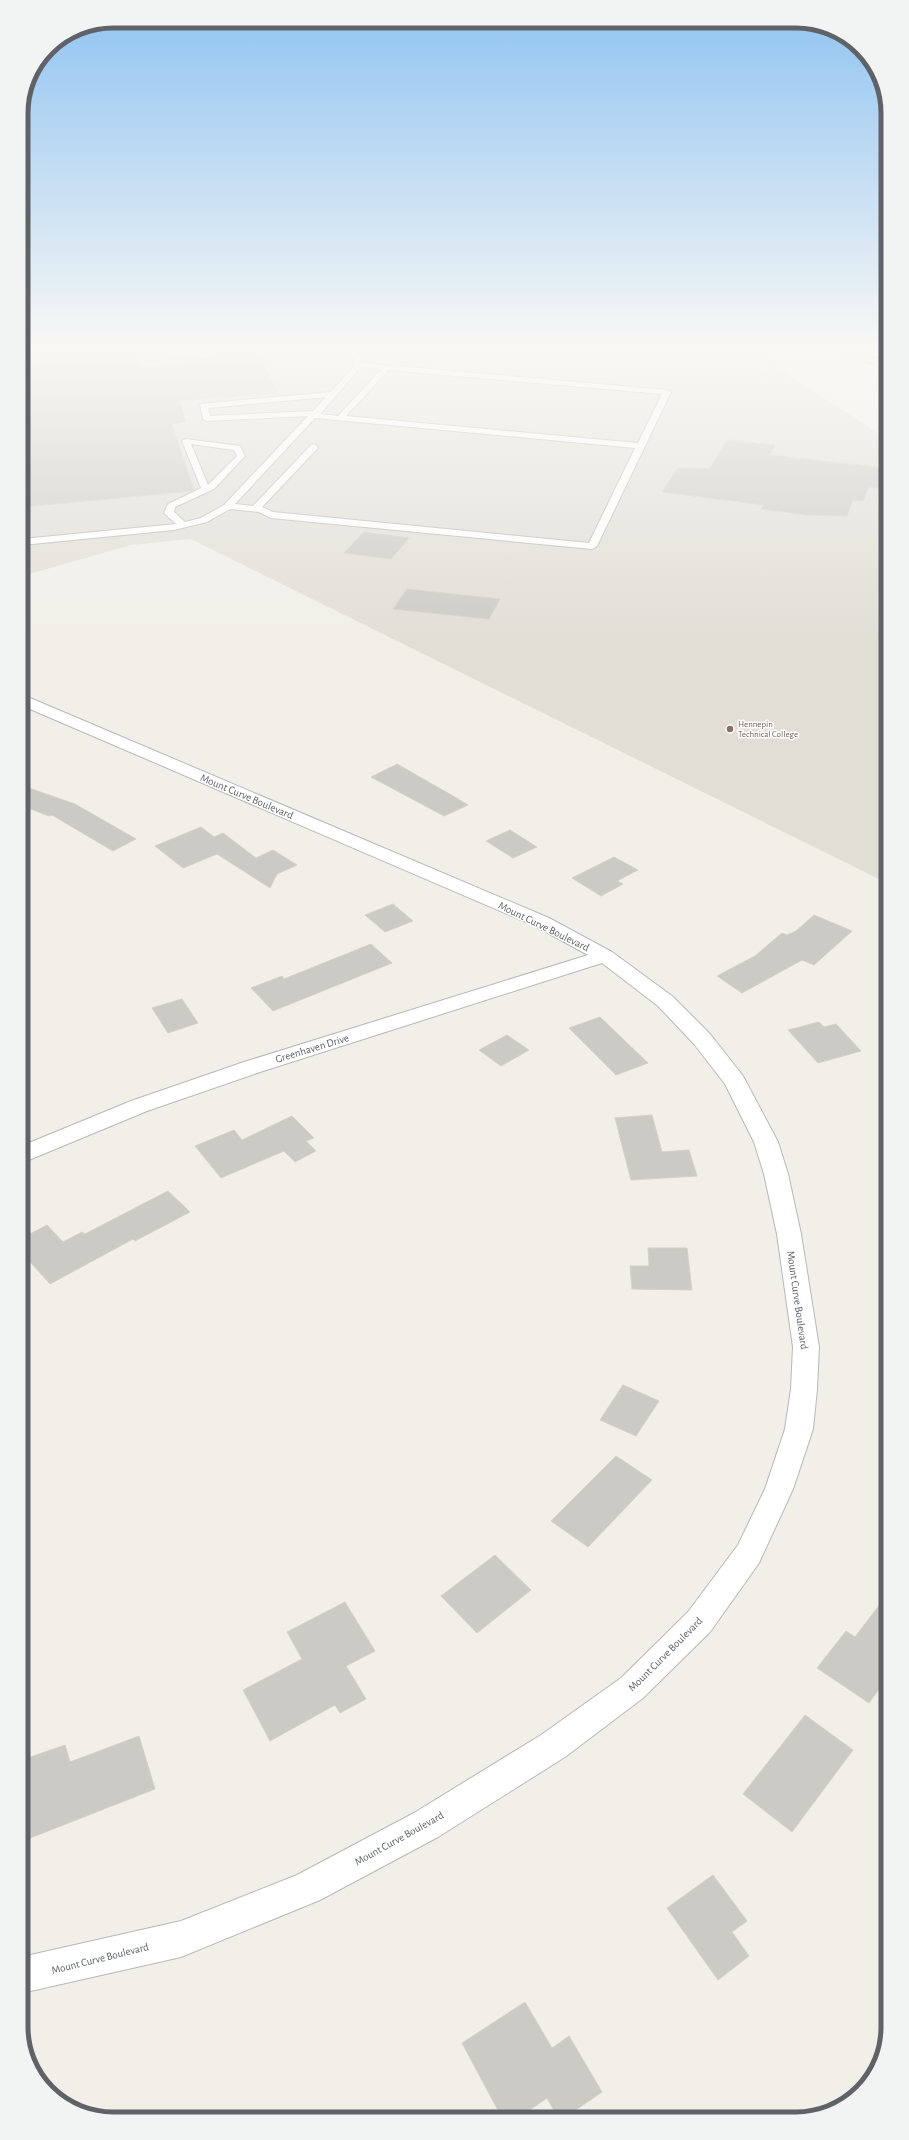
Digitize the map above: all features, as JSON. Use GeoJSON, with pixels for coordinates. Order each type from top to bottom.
{"type":"FeatureCollection","features":[{"type":"Feature","properties":{"kind":"street","name":"Mount Curve Boulevard"},"geometry":{"type":"LineString","coordinates":[[28,702],[542,922],[605,956],[665,1001],[702,1039],[735,1081],[766,1142],[776,1174],[789,1234],[806,1347],[804,1389],[799,1429],[779,1489],[749,1554],[699,1622],[632,1688],[553,1746],[426,1825],[308,1888],[181,1938],[45,1971],[28,1974]]}},
{"type":"Feature","properties":{"kind":"street","name":"Greenhaven Drive"},"geometry":{"type":"LineString","coordinates":[[28,1152],[139,1106],[237,1072],[605,956]]}},
{"type":"Feature","properties":{"kind":"lane"},"geometry":{"type":"LineString","coordinates":[[188,445],[206,490]]}},
{"type":"Feature","properties":{"kind":"lane"},"geometry":{"type":"LineString","coordinates":[[182,525],[169,514],[171,506],[206,490],[241,456],[237,448],[227,445]]}},
{"type":"Feature","properties":{"kind":"lane"},"geometry":{"type":"LineString","coordinates":[[28,541],[182,525],[214,516],[228,506],[286,445]]}},
{"type":"Feature","properties":{"kind":"lane"},"geometry":{"type":"LineString","coordinates":[[228,506],[261,509],[271,514],[592,546],[640,446],[628,445]]}},
{"type":"Feature","properties":{"kind":"lane"},"geometry":{"type":"LineString","coordinates":[[255,509],[314,447]]}},
{"type":"Feature","properties":{"kind":"shaded area","name":"Hennepin Technical College"},"geometry":{"type":"Polygon","coordinates":[[[28,445],[881,445],[881,880],[191,539],[131,545],[28,574],[28,445]]]}},
{"type":"Feature","properties":{"kind":"building"},"geometry":{"type":"Polygon","coordinates":[[[28,445],[179,445],[194,490],[28,506],[28,445]]]}},
{"type":"Feature","properties":{"kind":"building"},"geometry":{"type":"Polygon","coordinates":[[[724,445],[775,445],[770,455],[881,468],[881,489],[869,487],[863,501],[853,500],[847,516],[807,515],[761,509],[764,505],[662,492],[678,468],[709,469],[724,445]]]}},
{"type":"Feature","properties":{"kind":"building"},"geometry":{"type":"Polygon","coordinates":[[[364,532],[409,538],[391,559],[344,553],[364,532]]]}},
{"type":"Feature","properties":{"kind":"building"},"geometry":{"type":"Polygon","coordinates":[[[407,589],[500,599],[489,619],[393,609],[407,589]]]}},
{"type":"Feature","properties":{"kind":"building"},"geometry":{"type":"Polygon","coordinates":[[[397,764],[468,805],[444,816],[371,777],[397,764]]]}},
{"type":"Feature","properties":{"kind":"building"},"geometry":{"type":"Polygon","coordinates":[[[28,788],[75,804],[136,839],[113,851],[52,815],[49,816],[28,808],[28,788]]]}},
{"type":"Feature","properties":{"kind":"building"},"geometry":{"type":"Polygon","coordinates":[[[201,827],[214,837],[223,833],[256,858],[273,850],[297,865],[277,874],[270,888],[217,854],[183,868],[155,846],[201,827]]]}},
{"type":"Feature","properties":{"kind":"building"},"geometry":{"type":"Polygon","coordinates":[[[510,830],[537,847],[513,858],[486,841],[510,830]]]}},
{"type":"Feature","properties":{"kind":"building"},"geometry":{"type":"Polygon","coordinates":[[[614,857],[638,870],[617,881],[623,884],[601,896],[572,878],[614,857]]]}},
{"type":"Feature","properties":{"kind":"building"},"geometry":{"type":"Polygon","coordinates":[[[393,904],[413,921],[385,932],[365,915],[393,904]]]}},
{"type":"Feature","properties":{"kind":"building"},"geometry":{"type":"Polygon","coordinates":[[[814,915],[852,931],[814,965],[802,960],[742,993],[717,976],[755,956],[782,933],[787,935],[796,931],[814,915]]]}},
{"type":"Feature","properties":{"kind":"building"},"geometry":{"type":"Polygon","coordinates":[[[371,944],[392,963],[273,1011],[251,988],[282,976],[284,979],[371,944]]]}},
{"type":"Feature","properties":{"kind":"building"},"geometry":{"type":"Polygon","coordinates":[[[182,999],[198,1023],[168,1033],[152,1008],[182,999]]]}},
{"type":"Feature","properties":{"kind":"building"},"geometry":{"type":"Polygon","coordinates":[[[600,1017],[648,1063],[616,1075],[569,1028],[600,1017]]]}},
{"type":"Feature","properties":{"kind":"building"},"geometry":{"type":"Polygon","coordinates":[[[819,1022],[824,1027],[836,1024],[861,1051],[818,1063],[788,1030],[819,1022]]]}},
{"type":"Feature","properties":{"kind":"building"},"geometry":{"type":"Polygon","coordinates":[[[507,1035],[529,1050],[501,1066],[479,1050],[507,1035]]]}},
{"type":"Feature","properties":{"kind":"building"},"geometry":{"type":"Polygon","coordinates":[[[652,1115],[662,1152],[689,1150],[697,1176],[631,1180],[615,1118],[652,1115]]]}},
{"type":"Feature","properties":{"kind":"building"},"geometry":{"type":"Polygon","coordinates":[[[292,1116],[314,1138],[306,1141],[316,1151],[295,1162],[284,1151],[221,1178],[195,1146],[234,1130],[242,1140],[292,1116]]]}},
{"type":"Feature","properties":{"kind":"building"},"geometry":{"type":"Polygon","coordinates":[[[168,1191],[190,1212],[135,1241],[133,1239],[50,1284],[28,1259],[28,1235],[47,1225],[63,1242],[82,1232],[85,1234],[168,1191]]]}},
{"type":"Feature","properties":{"kind":"building"},"geometry":{"type":"Polygon","coordinates":[[[648,1248],[687,1248],[692,1290],[632,1289],[630,1266],[649,1266],[648,1248]]]}},
{"type":"Feature","properties":{"kind":"building"},"geometry":{"type":"Polygon","coordinates":[[[623,1385],[659,1401],[636,1436],[600,1420],[623,1385]]]}},
{"type":"Feature","properties":{"kind":"building"},"geometry":{"type":"Polygon","coordinates":[[[616,1456],[652,1480],[588,1547],[551,1521],[616,1456]]]}},
{"type":"Feature","properties":{"kind":"building"},"geometry":{"type":"Polygon","coordinates":[[[495,1555],[531,1590],[477,1633],[441,1596],[495,1555]]]}},
{"type":"Feature","properties":{"kind":"building"},"geometry":{"type":"Polygon","coordinates":[[[345,1602],[375,1651],[346,1666],[366,1699],[340,1713],[335,1705],[270,1741],[243,1690],[302,1659],[287,1632],[345,1602]]]}},
{"type":"Feature","properties":{"kind":"building"},"geometry":{"type":"Polygon","coordinates":[[[881,1603],[881,1686],[869,1703],[817,1668],[846,1631],[855,1637],[881,1603]]]}},
{"type":"Feature","properties":{"kind":"building"},"geometry":{"type":"Polygon","coordinates":[[[805,1715],[853,1750],[792,1832],[743,1794],[805,1715]]]}},
{"type":"Feature","properties":{"kind":"building"},"geometry":{"type":"Polygon","coordinates":[[[139,1736],[155,1789],[28,1839],[28,1758],[65,1745],[70,1762],[139,1736]]]}},
{"type":"Feature","properties":{"kind":"building"},"geometry":{"type":"Polygon","coordinates":[[[713,1875],[747,1921],[732,1932],[749,1956],[718,1980],[667,1908],[713,1875]]]}},
{"type":"Feature","properties":{"kind":"building"},"geometry":{"type":"Polygon","coordinates":[[[525,2002],[552,2048],[569,2036],[602,2092],[573,2112],[555,2112],[547,2098],[527,2112],[499,2112],[462,2043],[525,2002]]]}},
{"type":"Feature","properties":{"kind":"place","name":"Hennepin Technical College"},"geometry":{"type":"Point","coordinates":[730,729]}}]}
